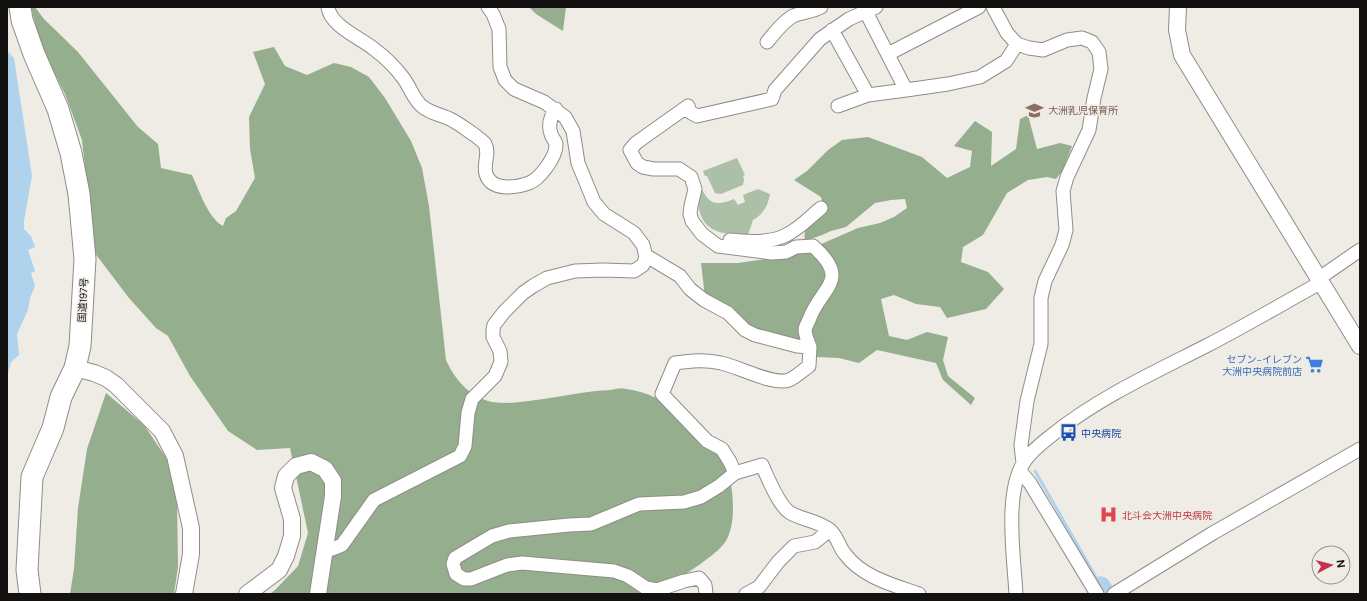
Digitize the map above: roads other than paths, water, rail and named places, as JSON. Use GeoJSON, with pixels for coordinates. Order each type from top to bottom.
{"type":"FeatureCollection","features":[{"type":"Feature","properties":{"kind":"highway","name":"国道197号"},"geometry":{"type":"LineString","coordinates":[[20,7],[22,20],[34,54],[58,109],[71,153],[79,194],[85,259],[80,346],[75,368],[61,397],[53,428],[32,477],[27,570],[30,594]]}},
{"type":"Feature","properties":{"kind":"street"},"geometry":{"type":"LineString","coordinates":[[328,7],[330,14],[336,22],[354,36],[374,48],[391,65],[404,79],[422,107],[460,125],[485,143],[487,152],[486,174],[491,182],[501,187],[519,186],[530,182],[544,170],[555,152],[556,144],[551,135],[549,124],[551,116],[556,109]]}},
{"type":"Feature","properties":{"kind":"street"},"geometry":{"type":"LineString","coordinates":[[324,552],[342,545],[374,500],[460,456],[465,446],[468,413],[472,399],[495,376],[501,362],[500,351],[494,337],[494,325],[504,312],[523,293],[547,278],[575,271],[634,271],[643,265],[646,257],[643,244],[634,233],[604,214],[594,202],[578,163],[573,131],[565,116],[544,102],[514,89],[505,80],[500,67],[498,29],[493,14],[488,7]]}},
{"type":"Feature","properties":{"kind":"street"},"geometry":{"type":"LineString","coordinates":[[767,42],[781,25],[791,17],[815,10],[820,7]]}},
{"type":"Feature","properties":{"kind":"street"},"geometry":{"type":"LineString","coordinates":[[888,54],[978,7]]}},
{"type":"Feature","properties":{"kind":"street"},"geometry":{"type":"LineString","coordinates":[[993,7],[1007,33],[1017,44],[1043,50],[1067,40],[1082,38],[1092,42],[1099,52],[1101,69],[1094,98],[1089,130],[1067,177],[1063,191],[1066,230],[1062,246],[1045,281],[1041,298],[1041,344],[1027,401],[1021,445],[1022,467],[1030,483],[1097,594]]}},
{"type":"Feature","properties":{"kind":"street"},"geometry":{"type":"LineString","coordinates":[[1178,7],[1177,30],[1182,55],[1360,346]]}},
{"type":"Feature","properties":{"kind":"street"},"geometry":{"type":"LineString","coordinates":[[736,473],[722,449],[707,441],[662,394],[675,363],[697,360],[721,363],[778,381],[788,381],[808,366],[810,347],[805,329],[811,313],[831,284],[832,268],[824,256],[813,246],[796,247],[786,252],[772,254],[718,246],[702,234],[692,221],[690,210],[694,182],[691,176],[679,169],[654,169],[643,167],[637,163],[630,150],[636,143],[688,106],[690,112],[697,116],[772,99],[775,90],[820,39],[849,19],[871,9],[888,54],[906,90]]}},
{"type":"Feature","properties":{"kind":"street"},"geometry":{"type":"LineString","coordinates":[[832,30],[868,95]]}},
{"type":"Feature","properties":{"kind":"street"},"geometry":{"type":"LineString","coordinates":[[838,106],[868,95],[948,84],[980,77],[1006,61],[1017,44]]}},
{"type":"Feature","properties":{"kind":"street"},"geometry":{"type":"LineString","coordinates":[[692,221],[709,235],[720,239],[762,241],[786,235],[821,208]]}},
{"type":"Feature","properties":{"kind":"street"},"geometry":{"type":"LineString","coordinates":[[1016,594],[1012,521],[1014,487],[1022,467],[1035,449],[1064,425],[1095,405],[1122,389],[1207,345],[1319,281],[1360,250]]}},
{"type":"Feature","properties":{"kind":"street"},"geometry":{"type":"LineString","coordinates":[[646,257],[675,272],[680,276],[690,290],[704,300],[728,313],[745,330],[755,335],[797,346],[810,347]]}},
{"type":"Feature","properties":{"kind":"street"},"geometry":{"type":"LineString","coordinates":[[75,368],[94,373],[106,378],[116,385],[162,431],[175,456],[192,528],[191,554],[184,594]]}},
{"type":"Feature","properties":{"kind":"street"},"geometry":{"type":"LineString","coordinates":[[1114,594],[1213,533],[1360,449]]}},
{"type":"Feature","properties":{"kind":"street"},"geometry":{"type":"LineString","coordinates":[[248,594],[279,570],[286,556],[292,536],[292,519],[283,488],[286,476],[296,466],[311,462],[325,469],[333,481],[333,496],[318,594]]}},
{"type":"Feature","properties":{"kind":"street"},"geometry":{"type":"LineString","coordinates":[[706,594],[705,585],[699,578],[684,581],[657,590],[646,588],[628,576],[614,571],[522,563],[507,565],[471,579],[464,579],[456,574],[453,564],[455,558],[492,536],[508,531],[569,524],[591,524],[639,504],[684,502],[701,497],[736,473],[762,465],[780,502],[789,512],[830,530],[836,537],[844,554],[855,565],[878,579],[919,594]]}},
{"type":"Feature","properties":{"kind":"street"},"geometry":{"type":"LineString","coordinates":[[746,594],[759,587],[778,562],[794,546],[815,542],[830,530]]}},
{"type":"Feature","properties":{"kind":"water"},"geometry":{"type":"Polygon","coordinates":[[[7,51],[14,58],[32,176],[24,229],[31,236],[35,247],[28,250],[35,271],[31,273],[35,286],[30,298],[28,310],[17,334],[19,355],[11,362],[7,377],[7,51]]]}},
{"type":"Feature","properties":{"kind":"waterway"},"geometry":{"type":"LineString","coordinates":[[1035,471],[1101,586]]}},
{"type":"Feature","properties":{"kind":"waterway"},"geometry":{"type":"LineString","coordinates":[[1101,586],[1106,594]]}},
{"type":"Feature","properties":{"kind":"place","name":"大洲乳児保育所"},"geometry":{"type":"Point","coordinates":[1035,110]}},
{"type":"Feature","properties":{"kind":"place","name":"セブン-イレブン 大洲中央病院前店"},"geometry":{"type":"Point","coordinates":[1315,365]}},
{"type":"Feature","properties":{"kind":"place","name":"中央病院"},"geometry":{"type":"Point","coordinates":[1068,433]}},
{"type":"Feature","properties":{"kind":"place","name":"北斗会大洲中央病院"},"geometry":{"type":"Point","coordinates":[1109,515]}}]}
